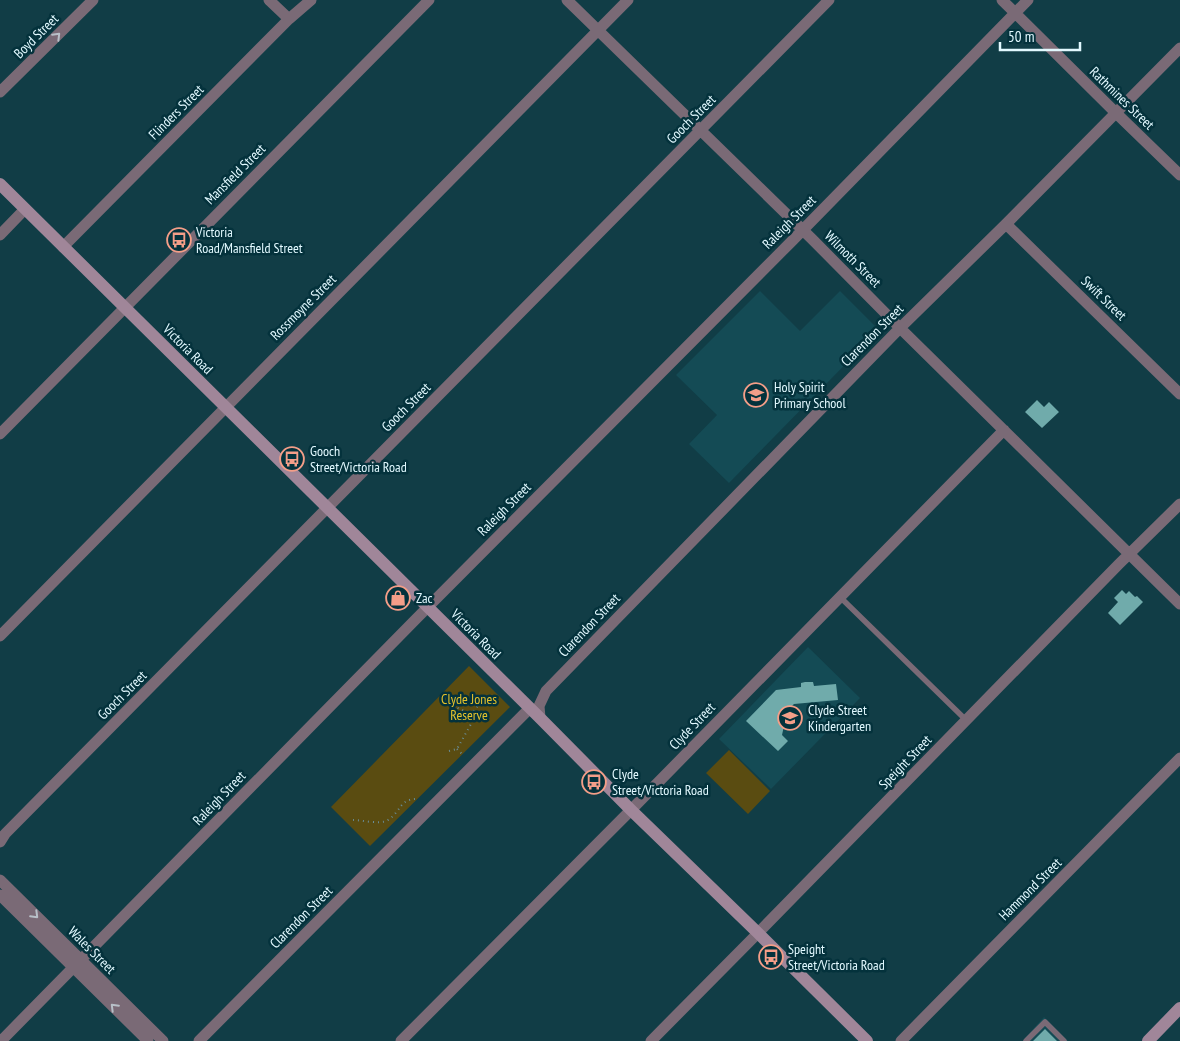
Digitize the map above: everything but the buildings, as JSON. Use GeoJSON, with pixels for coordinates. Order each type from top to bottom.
{"type":"FeatureCollection","features":[{"type":"Feature","properties":{"kind":"street","name":"Boyd Street"},"geometry":{"type":"LineString","coordinates":[[0,92],[93,0]]}},
{"type":"Feature","properties":{"kind":"street"},"geometry":{"type":"LineString","coordinates":[[269,0],[289,20]]}},
{"type":"Feature","properties":{"kind":"street","name":"Flinders Street"},"geometry":{"type":"LineString","coordinates":[[63,247],[311,0]]}},
{"type":"Feature","properties":{"kind":"street","name":"Mansfield Street"},"geometry":{"type":"LineString","coordinates":[[0,434],[428,0]]}},
{"type":"Feature","properties":{"kind":"street","name":"Wilmoth Street"},"geometry":{"type":"LineString","coordinates":[[568,0],[1180,604]]}},
{"type":"Feature","properties":{"kind":"street","name":"Rossmoyne Street"},"geometry":{"type":"LineString","coordinates":[[0,636],[628,0]]}},
{"type":"Feature","properties":{"kind":"street","name":"Gooch Street"},"geometry":{"type":"LineString","coordinates":[[2,838],[829,0]]}},
{"type":"Feature","properties":{"kind":"street","name":"Rathmines Street"},"geometry":{"type":"LineString","coordinates":[[1002,0],[1180,175]]}},
{"type":"Feature","properties":{"kind":"street","name":"Raleigh Street"},"geometry":{"type":"LineString","coordinates":[[2,1041],[1028,0]]}},
{"type":"Feature","properties":{"kind":"street","name":"Clarendon Street"},"geometry":{"type":"LineString","coordinates":[[540,718],[539,706],[546,691],[900,328],[1180,48]]}},
{"type":"Feature","properties":{"kind":"street","name":"Victoria Road"},"geometry":{"type":"LineString","coordinates":[[0,184],[631,810],[868,1041]]}},
{"type":"Feature","properties":{"kind":"street"},"geometry":{"type":"LineString","coordinates":[[0,235],[25,209]]}},
{"type":"Feature","properties":{"kind":"street","name":"Swift Street"},"geometry":{"type":"LineString","coordinates":[[1006,224],[1180,394]]}},
{"type":"Feature","properties":{"kind":"street","name":"Clyde Street"},"geometry":{"type":"LineString","coordinates":[[400,1041],[631,810],[1004,430]]}},
{"type":"Feature","properties":{"kind":"street","name":"Speight Street"},"geometry":{"type":"LineString","coordinates":[[651,1041],[1180,504]]}},
{"type":"Feature","properties":{"kind":"street","name":"Clarendon Street"},"geometry":{"type":"LineString","coordinates":[[199,1041],[530,708]]}},
{"type":"Feature","properties":{"kind":"street","name":"Hammond Street"},"geometry":{"type":"LineString","coordinates":[[901,1041],[1180,758]]}},
{"type":"Feature","properties":{"kind":"street","name":"Wales Street"},"geometry":{"type":"LineString","coordinates":[[0,880],[148,1041]]}},
{"type":"Feature","properties":{"kind":"street","name":"Wales Street"},"geometry":{"type":"LineString","coordinates":[[0,895],[163,1041]]}},
{"type":"Feature","properties":{"kind":"street"},"geometry":{"type":"LineString","coordinates":[[1148,1041],[1180,1008]]}},
{"type":"Feature","properties":{"kind":"lane"},"geometry":{"type":"LineString","coordinates":[[840,597],[966,720]]}},
{"type":"Feature","properties":{"kind":"lane"},"geometry":{"type":"LineString","coordinates":[[1026,1041],[1044,1022],[1064,1041]]}},
{"type":"Feature","properties":{"kind":"path"},"geometry":{"type":"LineString","coordinates":[[449,751],[457,749],[471,724],[472,712],[494,695]]}},
{"type":"Feature","properties":{"kind":"path"},"geometry":{"type":"LineString","coordinates":[[453,706],[467,712],[472,712]]}},
{"type":"Feature","properties":{"kind":"path"},"geometry":{"type":"LineString","coordinates":[[457,749],[462,754]]}},
{"type":"Feature","properties":{"kind":"path"},"geometry":{"type":"LineString","coordinates":[[353,820],[380,823],[388,821],[403,803],[411,799],[419,799]]}},
{"type":"Feature","properties":{"kind":"shaded area","name":"Holy Spirit Primary School"},"geometry":{"type":"Polygon","coordinates":[[[760,291],[800,331],[840,291],[879,330],[729,483],[689,444],[717,415],[676,375],[760,291]]]}},
{"type":"Feature","properties":{"kind":"shaded area","name":"Clyde Street Kindergarten"},"geometry":{"type":"Polygon","coordinates":[[[808,647],[860,698],[771,789],[719,739],[808,647]]]}},
{"type":"Feature","properties":{"kind":"shaded area"},"geometry":{"type":"Polygon","coordinates":[[[1044,1017],[1068,1041],[1028,1041],[1025,1038],[1044,1017]]]}},
{"type":"Feature","properties":{"kind":"green space","name":"Clyde Jones Reserve"},"geometry":{"type":"Polygon","coordinates":[[[469,666],[510,707],[370,846],[331,807],[469,666]]]}},
{"type":"Feature","properties":{"kind":"green space"},"geometry":{"type":"Polygon","coordinates":[[[729,750],[770,791],[748,814],[706,773],[729,750]]]}},
{"type":"Feature","properties":{"kind":"place","name":"Victoria Road/Mansfield Street"},"geometry":{"type":"Point","coordinates":[179,240]}},
{"type":"Feature","properties":{"kind":"place","name":"Holy Spirit Primary School"},"geometry":{"type":"Point","coordinates":[756,395]}},
{"type":"Feature","properties":{"kind":"place","name":"Gooch Street/Victoria Road"},"geometry":{"type":"Point","coordinates":[292,459]}},
{"type":"Feature","properties":{"kind":"place","name":"Zac"},"geometry":{"type":"Point","coordinates":[398,598]}},
{"type":"Feature","properties":{"kind":"place","name":"Clyde Street Kindergarten"},"geometry":{"type":"Point","coordinates":[790,718]}},
{"type":"Feature","properties":{"kind":"place","name":"Clyde Street/Victoria Road"},"geometry":{"type":"Point","coordinates":[594,782]}},
{"type":"Feature","properties":{"kind":"place","name":"Speight Street/Victoria Road"},"geometry":{"type":"Point","coordinates":[771,957]}}]}
